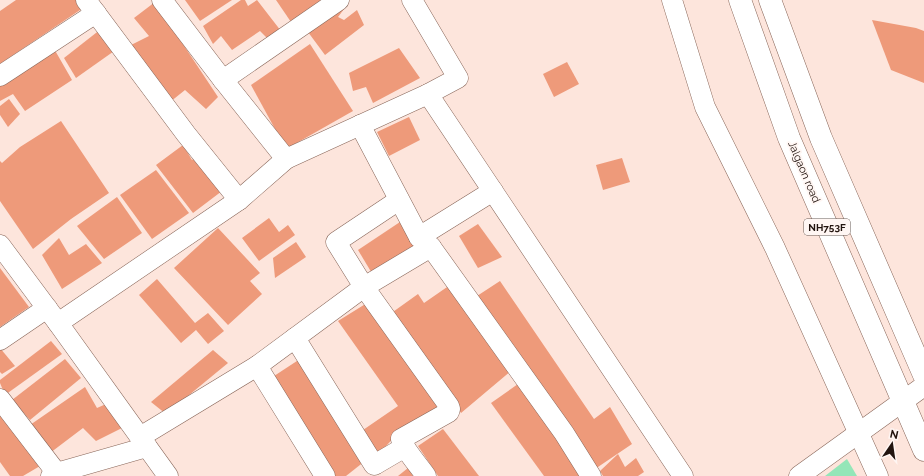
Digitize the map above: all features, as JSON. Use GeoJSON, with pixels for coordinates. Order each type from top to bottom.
{"type":"FeatureCollection","features":[{"type":"Feature","properties":{"kind":"highway","name":"Jalgaon road"},"geometry":{"type":"LineString","coordinates":[[740,0],[789,138],[924,450]]}},
{"type":"Feature","properties":{"kind":"highway","name":"NH753F"},"geometry":{"type":"LineString","coordinates":[[770,0],[820,138],[924,375]]}},
{"type":"Feature","properties":{"kind":"street"},"geometry":{"type":"LineString","coordinates":[[223,80],[339,0]]}},
{"type":"Feature","properties":{"kind":"street"},"geometry":{"type":"LineString","coordinates":[[0,340],[53,316],[239,200],[286,159],[428,94],[458,78],[412,0]]}},
{"type":"Feature","properties":{"kind":"street"},"geometry":{"type":"LineString","coordinates":[[672,0],[705,107],[775,248],[878,476]]}},
{"type":"Feature","properties":{"kind":"street"},"geometry":{"type":"LineString","coordinates":[[168,2],[223,80],[286,159]]}},
{"type":"Feature","properties":{"kind":"street"},"geometry":{"type":"LineString","coordinates":[[0,76],[91,6],[186,134],[239,200]]}},
{"type":"Feature","properties":{"kind":"street"},"geometry":{"type":"LineString","coordinates":[[428,94],[683,476]]}},
{"type":"Feature","properties":{"kind":"street"},"geometry":{"type":"LineString","coordinates":[[360,125],[399,200],[425,242],[564,433],[591,476]]}},
{"type":"Feature","properties":{"kind":"street"},"geometry":{"type":"LineString","coordinates":[[0,400],[55,475],[143,442],[257,366],[493,191]]}},
{"type":"Feature","properties":{"kind":"street"},"geometry":{"type":"LineString","coordinates":[[399,200],[336,242],[364,287],[449,406],[449,412],[401,438],[400,440],[426,476]]}},
{"type":"Feature","properties":{"kind":"street"},"geometry":{"type":"LineString","coordinates":[[0,245],[168,476]]}},
{"type":"Feature","properties":{"kind":"street"},"geometry":{"type":"LineString","coordinates":[[295,338],[374,465],[405,447]]}},
{"type":"Feature","properties":{"kind":"street"},"geometry":{"type":"LineString","coordinates":[[257,366],[325,476]]}},
{"type":"Feature","properties":{"kind":"street"},"geometry":{"type":"LineString","coordinates":[[799,476],[924,386]]}},
{"type":"Feature","properties":{"kind":"green space"},"geometry":{"type":"Polygon","coordinates":[[[847,459],[857,476],[825,476],[847,459]]]}},
{"type":"Feature","properties":{"kind":"building"},"geometry":{"type":"Polygon","coordinates":[[[16,0],[76,0],[83,8],[0,64],[0,11],[16,0]]]}},
{"type":"Feature","properties":{"kind":"building"},"geometry":{"type":"Polygon","coordinates":[[[185,0],[232,0],[200,21],[185,0]]]}},
{"type":"Feature","properties":{"kind":"building"},"geometry":{"type":"Polygon","coordinates":[[[241,0],[245,0],[248,6],[257,0],[281,31],[268,39],[260,31],[232,50],[221,36],[213,44],[203,26],[241,0]]]}},
{"type":"Feature","properties":{"kind":"building"},"geometry":{"type":"Polygon","coordinates":[[[276,0],[324,0],[291,22],[276,0]]]}},
{"type":"Feature","properties":{"kind":"building"},"geometry":{"type":"Polygon","coordinates":[[[155,2],[218,97],[206,109],[185,90],[170,102],[127,47],[149,36],[134,18],[155,2]]]}},
{"type":"Feature","properties":{"kind":"building"},"geometry":{"type":"Polygon","coordinates":[[[347,5],[338,17],[344,20],[357,10],[364,25],[325,55],[308,32],[347,5]]]}},
{"type":"Feature","properties":{"kind":"building"},"geometry":{"type":"Polygon","coordinates":[[[872,20],[916,28],[924,31],[924,83],[891,70],[872,20]]]}},
{"type":"Feature","properties":{"kind":"building"},"geometry":{"type":"Polygon","coordinates":[[[101,29],[117,49],[76,78],[64,58],[101,29]]]}},
{"type":"Feature","properties":{"kind":"building"},"geometry":{"type":"Polygon","coordinates":[[[310,44],[353,111],[286,149],[251,85],[310,44]]]}},
{"type":"Feature","properties":{"kind":"building"},"geometry":{"type":"Polygon","coordinates":[[[53,47],[72,80],[25,111],[13,94],[0,101],[0,83],[53,47]]]}},
{"type":"Feature","properties":{"kind":"building"},"geometry":{"type":"Polygon","coordinates":[[[399,48],[420,78],[373,103],[366,87],[353,91],[349,73],[399,48]]]}},
{"type":"Feature","properties":{"kind":"building"},"geometry":{"type":"Polygon","coordinates":[[[567,62],[579,84],[554,97],[543,74],[567,62]]]}},
{"type":"Feature","properties":{"kind":"building"},"geometry":{"type":"Polygon","coordinates":[[[9,99],[20,114],[8,127],[0,115],[0,106],[9,99]]]}},
{"type":"Feature","properties":{"kind":"building"},"geometry":{"type":"Polygon","coordinates":[[[409,117],[420,140],[389,156],[377,132],[409,117]]]}},
{"type":"Feature","properties":{"kind":"building"},"geometry":{"type":"Polygon","coordinates":[[[61,121],[109,193],[71,219],[33,249],[0,201],[0,161],[2,163],[20,147],[61,121]]]}},
{"type":"Feature","properties":{"kind":"building"},"geometry":{"type":"Polygon","coordinates":[[[183,145],[192,160],[198,155],[222,191],[193,213],[156,165],[183,145]]]}},
{"type":"Feature","properties":{"kind":"building"},"geometry":{"type":"Polygon","coordinates":[[[622,158],[630,182],[603,190],[596,165],[622,158]]]}},
{"type":"Feature","properties":{"kind":"building"},"geometry":{"type":"Polygon","coordinates":[[[156,170],[189,213],[152,239],[120,195],[156,170]]]}},
{"type":"Feature","properties":{"kind":"building"},"geometry":{"type":"Polygon","coordinates":[[[117,197],[142,233],[104,259],[77,226],[117,197]]]}},
{"type":"Feature","properties":{"kind":"building"},"geometry":{"type":"Polygon","coordinates":[[[269,218],[279,232],[288,225],[295,235],[259,261],[242,238],[269,218]]]}},
{"type":"Feature","properties":{"kind":"building"},"geometry":{"type":"Polygon","coordinates":[[[400,222],[417,249],[373,275],[358,250],[400,222]]]}},
{"type":"Feature","properties":{"kind":"building"},"geometry":{"type":"Polygon","coordinates":[[[478,224],[502,257],[478,268],[459,236],[478,224]]]}},
{"type":"Feature","properties":{"kind":"building"},"geometry":{"type":"Polygon","coordinates":[[[218,228],[260,273],[250,281],[262,294],[228,325],[174,268],[218,228]]]}},
{"type":"Feature","properties":{"kind":"building"},"geometry":{"type":"Polygon","coordinates":[[[59,238],[69,255],[86,244],[102,263],[62,289],[42,255],[59,238]]]}},
{"type":"Feature","properties":{"kind":"building"},"geometry":{"type":"Polygon","coordinates":[[[296,242],[306,257],[275,278],[273,258],[296,242]]]}},
{"type":"Feature","properties":{"kind":"building"},"geometry":{"type":"Polygon","coordinates":[[[0,268],[29,307],[0,327],[0,268]]]}},
{"type":"Feature","properties":{"kind":"building"},"geometry":{"type":"Polygon","coordinates":[[[157,279],[195,323],[208,313],[224,331],[208,344],[196,330],[181,343],[139,295],[157,279]]]}},
{"type":"Feature","properties":{"kind":"building"},"geometry":{"type":"Polygon","coordinates":[[[500,281],[594,419],[610,407],[632,444],[595,469],[477,296],[500,281]]]}},
{"type":"Feature","properties":{"kind":"building"},"geometry":{"type":"Polygon","coordinates":[[[450,285],[512,370],[461,413],[390,314],[418,294],[424,303],[450,285]]]}},
{"type":"Feature","properties":{"kind":"building"},"geometry":{"type":"Polygon","coordinates":[[[367,303],[444,407],[396,435],[379,454],[363,430],[398,406],[338,321],[367,303]]]}},
{"type":"Feature","properties":{"kind":"building"},"geometry":{"type":"Polygon","coordinates":[[[51,341],[62,354],[5,395],[0,380],[51,341]]]}},
{"type":"Feature","properties":{"kind":"building"},"geometry":{"type":"Polygon","coordinates":[[[0,348],[15,366],[2,374],[0,372],[0,348]]]}},
{"type":"Feature","properties":{"kind":"building"},"geometry":{"type":"Polygon","coordinates":[[[213,350],[228,363],[166,414],[151,402],[213,350]]]}},
{"type":"Feature","properties":{"kind":"building"},"geometry":{"type":"Polygon","coordinates":[[[65,359],[81,378],[30,420],[12,400],[65,359]]]}},
{"type":"Feature","properties":{"kind":"building"},"geometry":{"type":"Polygon","coordinates":[[[300,359],[365,461],[346,476],[335,476],[271,378],[300,359]]]}},
{"type":"Feature","properties":{"kind":"building"},"geometry":{"type":"Polygon","coordinates":[[[518,384],[584,476],[544,476],[491,403],[518,384]]]}},
{"type":"Feature","properties":{"kind":"building"},"geometry":{"type":"Polygon","coordinates":[[[85,387],[97,408],[106,404],[126,426],[96,441],[83,428],[50,453],[30,425],[85,387]]]}},
{"type":"Feature","properties":{"kind":"building"},"geometry":{"type":"Polygon","coordinates":[[[0,411],[40,466],[23,476],[10,476],[0,462],[0,411]]]}},
{"type":"Feature","properties":{"kind":"building"},"geometry":{"type":"Polygon","coordinates":[[[443,429],[479,476],[438,476],[418,446],[443,429]]]}},
{"type":"Feature","properties":{"kind":"building"},"geometry":{"type":"Polygon","coordinates":[[[618,454],[625,467],[636,458],[644,472],[638,476],[603,476],[600,471],[618,454]]]}},
{"type":"Feature","properties":{"kind":"building"},"geometry":{"type":"Polygon","coordinates":[[[408,468],[413,476],[398,476],[408,468]]]}}]}
